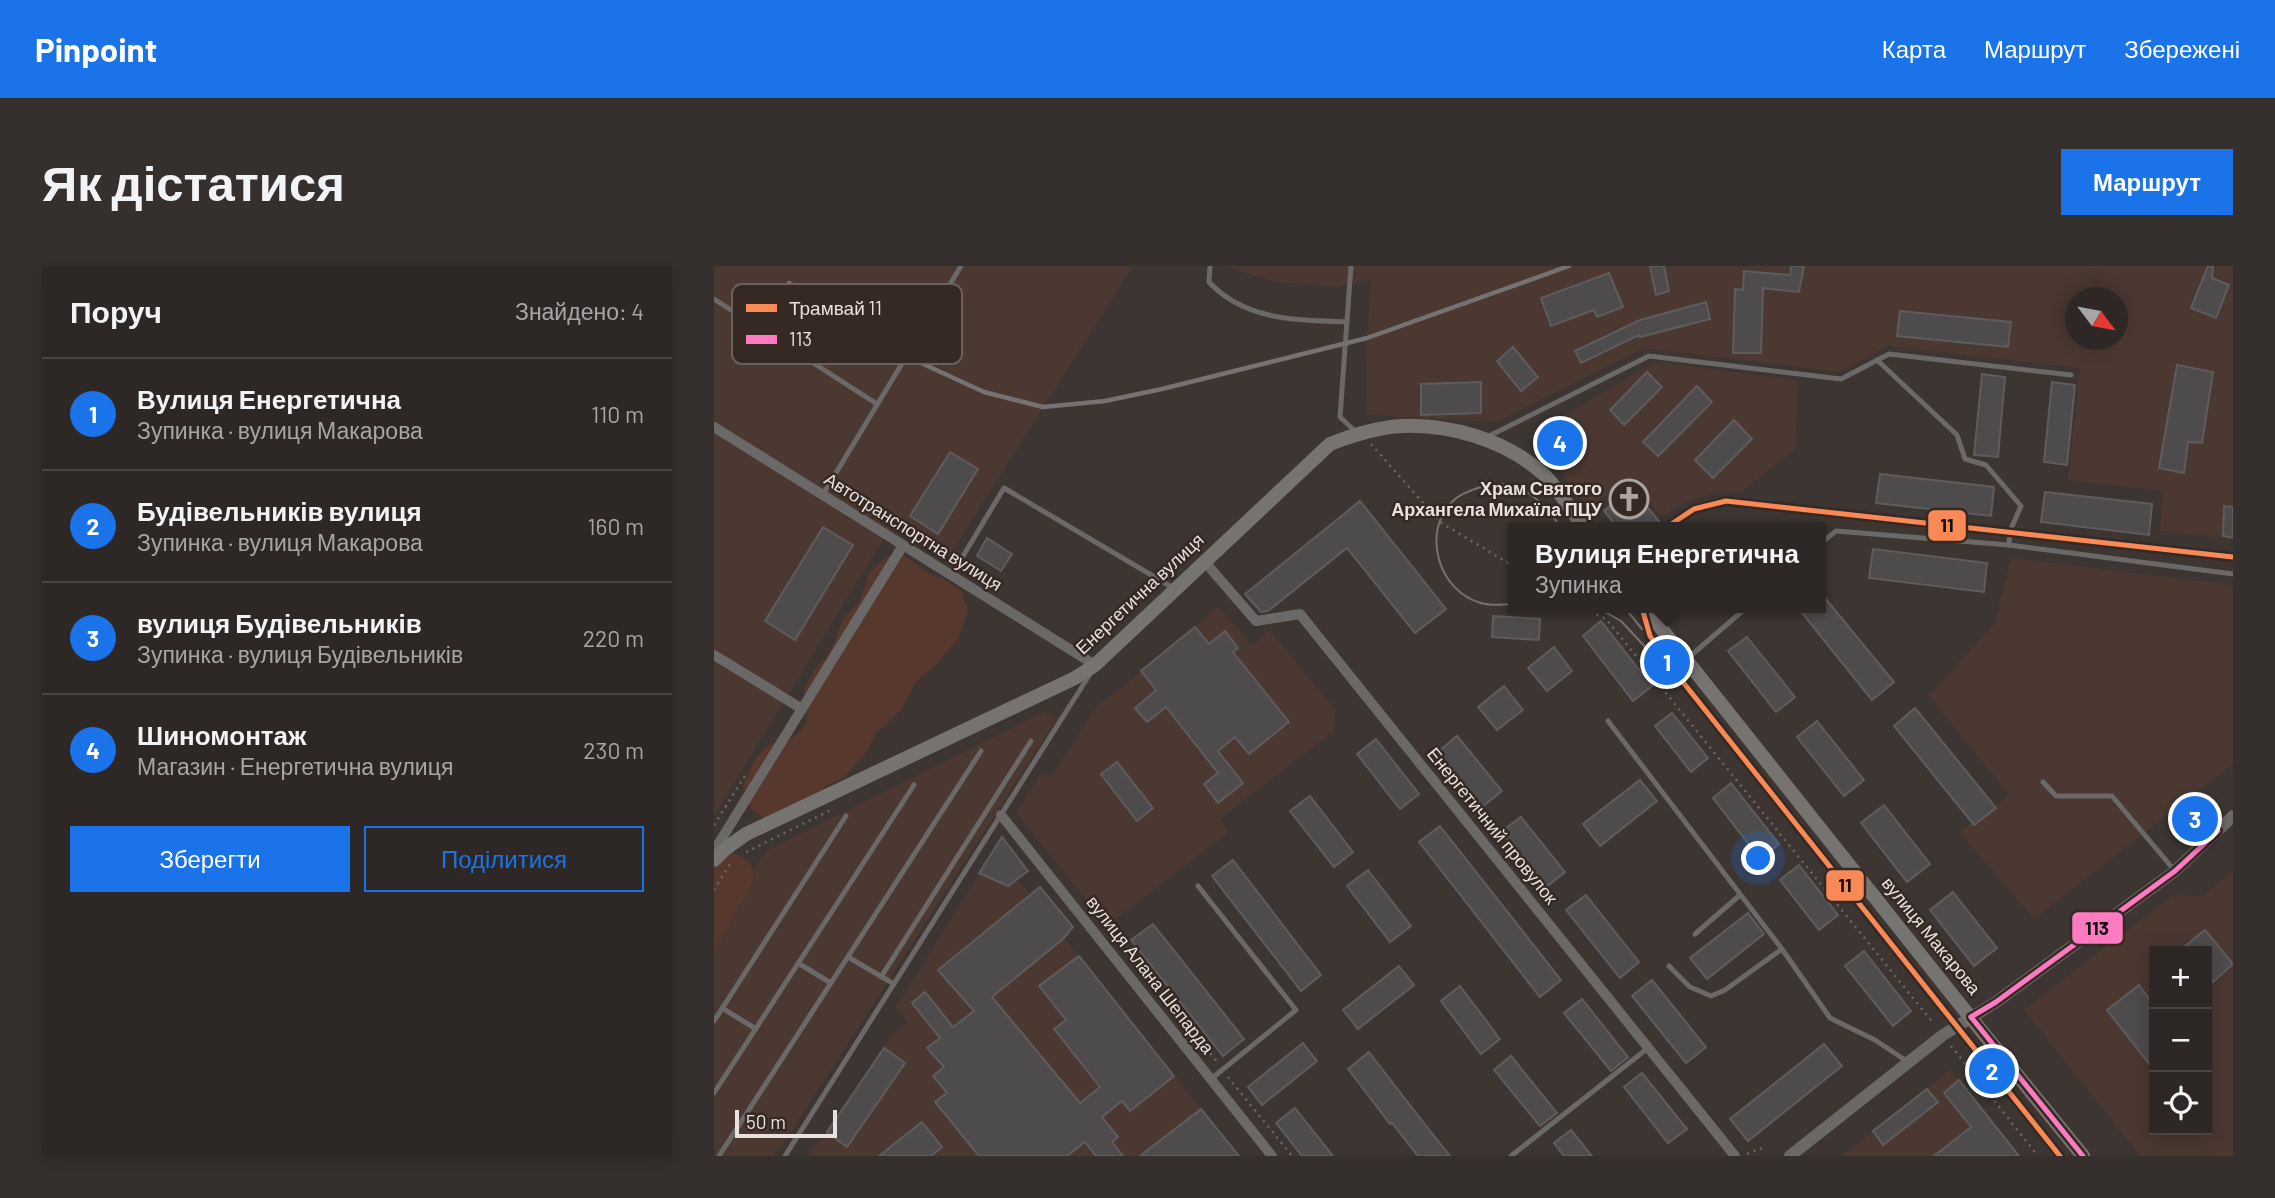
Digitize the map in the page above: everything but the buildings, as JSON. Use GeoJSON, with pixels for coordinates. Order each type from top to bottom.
{"type":"FeatureCollection","features":[{"type":"Feature","properties":{"kind":"main road","name":"Енергетична вулиця"},"geometry":{"type":"LineString","coordinates":[[714,860],[746,834],[1074,678],[1095,665],[1330,444],[1363,438],[1402,426],[1443,429],[1484,438],[1517,454],[1542,473],[1580,522]]}},
{"type":"Feature","properties":{"kind":"main road","name":"вулиця Макарова"},"geometry":{"type":"LineString","coordinates":[[1649,613],[2083,1156]]}},
{"type":"Feature","properties":{"kind":"street","name":"Автотранспортна вулиця"},"geometry":{"type":"LineString","coordinates":[[714,427],[902,547],[1095,665]]}},
{"type":"Feature","properties":{"kind":"street"},"geometry":{"type":"LineString","coordinates":[[714,851],[902,547]]}},
{"type":"Feature","properties":{"kind":"street","name":"Енергетичний провулок"},"geometry":{"type":"LineString","coordinates":[[1204,561],[1256,621],[1300,614],[1648,1048],[1738,1156]]}},
{"type":"Feature","properties":{"kind":"street"},"geometry":{"type":"LineString","coordinates":[[714,655],[802,709]]}},
{"type":"Feature","properties":{"kind":"street","name":"вулиця Алана Шепарда"},"geometry":{"type":"LineString","coordinates":[[1001,815],[1272,1156]]}},
{"type":"Feature","properties":{"kind":"street"},"geometry":{"type":"LineString","coordinates":[[1790,1156],[1943,1035],[1996,1002],[2175,871],[2233,816]]}},
{"type":"Feature","properties":{"kind":"lane"},"geometry":{"type":"LineString","coordinates":[[950,284],[961,266]]}},
{"type":"Feature","properties":{"kind":"lane"},"geometry":{"type":"LineString","coordinates":[[1210,266],[1209,282],[1240,305],[1270,317],[1347,322]]}},
{"type":"Feature","properties":{"kind":"lane"},"geometry":{"type":"LineString","coordinates":[[1351,266],[1340,416],[1363,438]]}},
{"type":"Feature","properties":{"kind":"lane"},"geometry":{"type":"LineString","coordinates":[[714,299],[732,311]]}},
{"type":"Feature","properties":{"kind":"lane"},"geometry":{"type":"LineString","coordinates":[[1484,438],[1649,356],[1841,379],[1889,354],[2071,374]]}},
{"type":"Feature","properties":{"kind":"lane"},"geometry":{"type":"LineString","coordinates":[[1877,360],[1958,435],[1965,459],[1986,465],[2021,506],[2011,531],[2009,545]]}},
{"type":"Feature","properties":{"kind":"lane"},"geometry":{"type":"LineString","coordinates":[[815,364],[877,404]]}},
{"type":"Feature","properties":{"kind":"lane"},"geometry":{"type":"LineString","coordinates":[[822,496],[901,364]]}},
{"type":"Feature","properties":{"kind":"lane"},"geometry":{"type":"LineString","coordinates":[[951,576],[1004,488],[1175,589]]}},
{"type":"Feature","properties":{"kind":"lane"},"geometry":{"type":"LineString","coordinates":[[1826,539],[1836,531],[2009,545],[2233,575]]}},
{"type":"Feature","properties":{"kind":"lane"},"geometry":{"type":"LineString","coordinates":[[1686,659],[1740,613]]}},
{"type":"Feature","properties":{"kind":"lane"},"geometry":{"type":"LineString","coordinates":[[785,1156],[1095,665]]}},
{"type":"Feature","properties":{"kind":"lane"},"geometry":{"type":"LineString","coordinates":[[1608,721],[1782,949],[1830,1018],[1875,1040],[1908,1062]]}},
{"type":"Feature","properties":{"kind":"lane"},"geometry":{"type":"LineString","coordinates":[[881,977],[1031,741]]}},
{"type":"Feature","properties":{"kind":"lane"},"geometry":{"type":"LineString","coordinates":[[719,1156],[981,751]]}},
{"type":"Feature","properties":{"kind":"lane"},"geometry":{"type":"LineString","coordinates":[[2043,782],[2056,796],[2112,796],[2175,871]]}},
{"type":"Feature","properties":{"kind":"lane"},"geometry":{"type":"LineString","coordinates":[[714,1093],[914,785]]}},
{"type":"Feature","properties":{"kind":"lane"},"geometry":{"type":"LineString","coordinates":[[714,1021],[846,816]]}},
{"type":"Feature","properties":{"kind":"lane"},"geometry":{"type":"LineString","coordinates":[[1198,886],[1296,1010],[1211,1079]]}},
{"type":"Feature","properties":{"kind":"lane"},"geometry":{"type":"LineString","coordinates":[[1695,934],[1740,895]]}},
{"type":"Feature","properties":{"kind":"lane"},"geometry":{"type":"LineString","coordinates":[[1669,966],[1690,987],[1711,996],[1725,990],[1782,949]]}},
{"type":"Feature","properties":{"kind":"lane"},"geometry":{"type":"LineString","coordinates":[[848,957],[894,984]]}},
{"type":"Feature","properties":{"kind":"lane"},"geometry":{"type":"LineString","coordinates":[[798,963],[831,983]]}},
{"type":"Feature","properties":{"kind":"lane"},"geometry":{"type":"LineString","coordinates":[[722,1008],[755,1028]]}},
{"type":"Feature","properties":{"kind":"lane"},"geometry":{"type":"LineString","coordinates":[[1511,1156],[1648,1048]]}},
{"type":"Feature","properties":{"kind":"path"},"geometry":{"type":"LineString","coordinates":[[1363,438],[1440,522],[1508,563]]}},
{"type":"Feature","properties":{"kind":"path"},"geometry":{"type":"LineString","coordinates":[[1594,613],[1605,619],[2038,1156]]}},
{"type":"Feature","properties":{"kind":"path"},"geometry":{"type":"LineString","coordinates":[[1123,944],[1292,1156]]}},
{"type":"Feature","properties":{"kind":"path"},"geometry":{"type":"LineString","coordinates":[[1738,1156],[1762,1148]]}},
{"type":"Feature","properties":{"kind":"shaded area"},"geometry":{"type":"Polygon","coordinates":[[[714,266],[1133,266],[946,561],[892,525],[714,816],[714,266]]]}},
{"type":"Feature","properties":{"kind":"shaded area"},"geometry":{"type":"Polygon","coordinates":[[[1224,266],[2233,266],[2233,539],[2160,531],[2163,491],[2068,480],[2080,368],[1888,346],[1840,372],[1644,348],[1497,422],[1367,415],[1366,349],[1371,280],[1338,287],[1274,282],[1224,266]]]}},
{"type":"Feature","properties":{"kind":"shaded area"},"geometry":{"type":"Polygon","coordinates":[[[1655,362],[1798,380],[1796,449],[1742,491],[1715,493],[1694,499],[1662,517],[1628,480],[1589,507],[1530,436],[1655,362]]]}},
{"type":"Feature","properties":{"kind":"shaded area"},"geometry":{"type":"Polygon","coordinates":[[[904,555],[929,574],[962,591],[968,610],[958,639],[935,666],[917,681],[900,711],[876,733],[866,753],[843,779],[825,786],[804,812],[785,821],[761,817],[750,808],[743,785],[752,765],[766,747],[787,740],[801,731],[807,719],[804,689],[815,669],[830,652],[843,619],[860,600],[870,572],[885,558],[904,555]]]}},
{"type":"Feature","properties":{"kind":"shaded area"},"geometry":{"type":"Polygon","coordinates":[[[2011,558],[2233,585],[2233,764],[2034,919],[1959,832],[2009,795],[1929,696],[1995,623],[2011,558]]]}},
{"type":"Feature","properties":{"kind":"shaded area"},"geometry":{"type":"Polygon","coordinates":[[[1218,607],[1252,645],[1270,630],[1335,709],[1334,731],[1220,819],[1229,832],[1107,926],[1016,813],[1040,774],[1052,776],[1098,704],[1119,690],[1218,607]]]}},
{"type":"Feature","properties":{"kind":"shaded area"},"geometry":{"type":"Polygon","coordinates":[[[1045,711],[1057,719],[780,1149],[773,1156],[714,1156],[714,933],[766,851],[1045,711]]]}},
{"type":"Feature","properties":{"kind":"shaded area"},"geometry":{"type":"Polygon","coordinates":[[[1002,837],[1028,871],[1018,880],[1030,895],[1040,887],[1073,927],[1064,938],[1239,1156],[806,1156],[827,1132],[892,1035],[907,1021],[896,1007],[1002,837]]]}},
{"type":"Feature","properties":{"kind":"shaded area"},"geometry":{"type":"Polygon","coordinates":[[[720,851],[748,861],[752,866],[753,880],[749,892],[714,951],[714,853],[720,851]]]}},
{"type":"Feature","properties":{"kind":"shaded area"},"geometry":{"type":"Polygon","coordinates":[[[2233,870],[2233,1156],[2140,1156],[2024,1010],[2173,895],[2203,896],[2233,870]]]}},
{"type":"Feature","properties":{"kind":"shaded area"},"geometry":{"type":"Polygon","coordinates":[[[1950,1070],[2019,1156],[1842,1156],[1950,1070]]]}},
{"type":"Feature","properties":{"kind":"tram line"},"geometry":{"type":"LineString","coordinates":[[1508,604],[1481,603],[1466,597],[1454,587],[1445,574],[1436,545],[1443,515],[1455,499],[1465,493],[1487,485],[1505,484],[1522,489],[1532,496],[1557,522]]}},
{"type":"Feature","properties":{"kind":"tram line","name":"11"},"geometry":{"type":"LineString","coordinates":[[1674,522],[1694,509],[1726,501],[2233,557]]}},
{"type":"Feature","properties":{"kind":"tram line"},"geometry":{"type":"LineString","coordinates":[[1607,613],[1621,621],[1649,651]]}},
{"type":"Feature","properties":{"kind":"tram line"},"geometry":{"type":"LineString","coordinates":[[1629,613],[1642,629]]}},
{"type":"Feature","properties":{"kind":"tram line","name":"11"},"geometry":{"type":"LineString","coordinates":[[1643,613],[1650,636],[1667,662],[2060,1156]]}},
{"type":"Feature","properties":{"kind":"railway"},"geometry":{"type":"LineString","coordinates":[[923,364],[984,392],[1043,407],[1105,401],[1367,338],[1569,266]]}},
{"type":"Feature","properties":{"kind":"transit line","name":"113"},"geometry":{"type":"LineString","coordinates":[[1971,1017],[1996,1002],[2175,871],[2218,831]]}},
{"type":"Feature","properties":{"kind":"transit line","name":"113"},"geometry":{"type":"LineString","coordinates":[[1971,1017],[2083,1156]]}},
{"type":"Feature","properties":{"kind":"place","name":"Шиномонтаж"},"geometry":{"type":"Point","coordinates":[1560,443]}},
{"type":"Feature","properties":{"kind":"place","name":"Храм Святого Архангела Михаїла ПЦУ"},"geometry":{"type":"Point","coordinates":[1629,499]}},
{"type":"Feature","properties":{"kind":"place","name":"Вулиця Енергетична"},"geometry":{"type":"Point","coordinates":[1667,662]}},
{"type":"Feature","properties":{"kind":"place","name":"вулиця Будівельників"},"geometry":{"type":"Point","coordinates":[2195,819]}},
{"type":"Feature","properties":{"kind":"place","name":"Будівельників вулиця"},"geometry":{"type":"Point","coordinates":[1992,1071]}}]}
